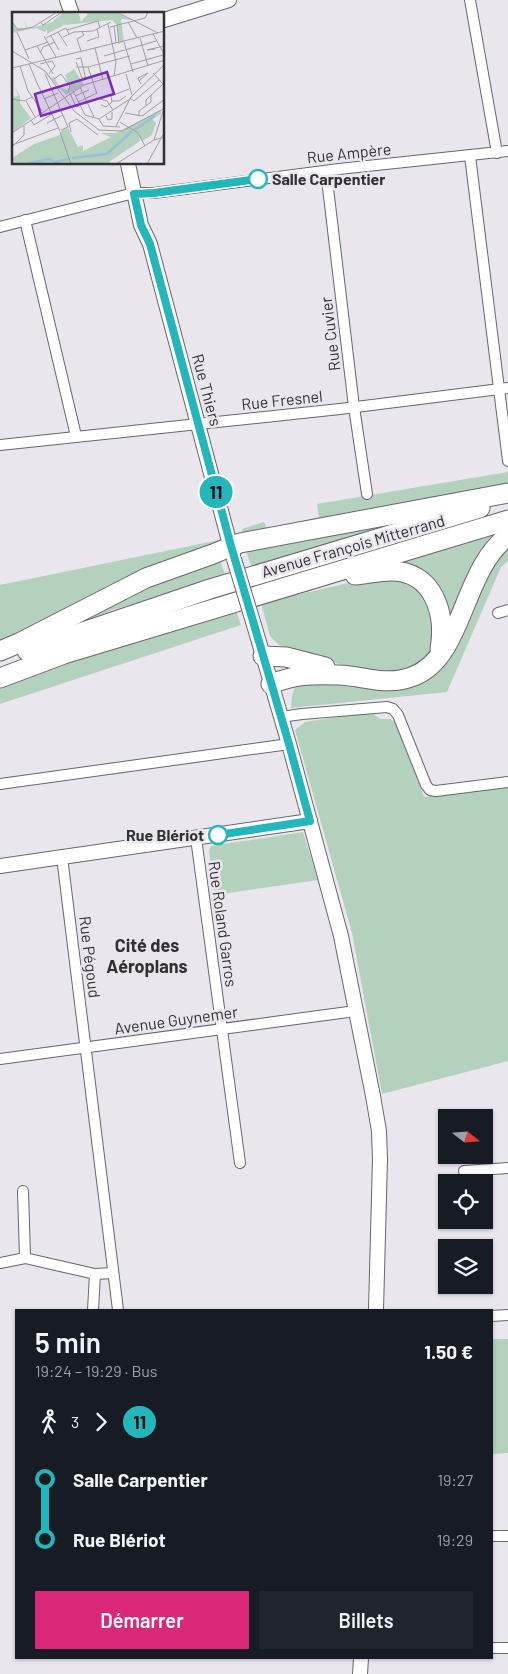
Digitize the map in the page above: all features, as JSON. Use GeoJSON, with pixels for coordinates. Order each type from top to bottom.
{"type":"FeatureCollection","features":[{"type":"Feature","properties":{"kind":"highway"},"geometry":{"type":"LineString","coordinates":[[0,650],[35,635],[146,578],[232,553],[240,543],[508,493]]}},
{"type":"Feature","properties":{"kind":"highway","name":"Avenue François Mitterrand"},"geometry":{"type":"LineString","coordinates":[[0,661],[53,641],[210,589],[508,500]]}},
{"type":"Feature","properties":{"kind":"highway","name":"Avenue François Mitterrand"},"geometry":{"type":"LineString","coordinates":[[0,678],[64,654],[508,520]]}},
{"type":"Feature","properties":{"kind":"highway"},"geometry":{"type":"LineString","coordinates":[[271,684],[288,677],[303,674],[339,675],[370,680],[401,681],[421,673],[428,668],[451,638],[483,564],[494,549],[508,536]]}},
{"type":"Feature","properties":{"kind":"highway"},"geometry":{"type":"LineString","coordinates":[[316,577],[348,576],[391,571],[401,572],[419,580],[433,593],[442,622],[443,634],[439,655]]}},
{"type":"Feature","properties":{"kind":"highway"},"geometry":{"type":"LineString","coordinates":[[263,656],[286,657],[327,668],[339,675]]}},
{"type":"Feature","properties":{"kind":"street"},"geometry":{"type":"LineString","coordinates":[[67,0],[71,12]]}},
{"type":"Feature","properties":{"kind":"street"},"geometry":{"type":"LineString","coordinates":[[165,20],[229,0]]}},
{"type":"Feature","properties":{"kind":"street"},"geometry":{"type":"LineString","coordinates":[[470,0],[503,152]]}},
{"type":"Feature","properties":{"kind":"street","name":"Rue Ampère"},"geometry":{"type":"LineString","coordinates":[[0,227],[134,194],[326,170],[503,152]]}},
{"type":"Feature","properties":{"kind":"street"},"geometry":{"type":"LineString","coordinates":[[470,156],[503,389],[508,462]]}},
{"type":"Feature","properties":{"kind":"street","name":"Rue Thiers"},"geometry":{"type":"LineString","coordinates":[[128,165],[141,225],[150,244],[232,553],[289,744],[341,936],[373,1096],[378,1131],[379,1224],[376,1309]]}},
{"type":"Feature","properties":{"kind":"street","name":"Rue Cuvier"},"geometry":{"type":"LineString","coordinates":[[326,170],[354,407],[367,494]]}},
{"type":"Feature","properties":{"kind":"street"},"geometry":{"type":"LineString","coordinates":[[25,220],[76,436]]}},
{"type":"Feature","properties":{"kind":"street","name":"Rue Fresnel"},"geometry":{"type":"LineString","coordinates":[[0,444],[354,407],[503,389]]}},
{"type":"Feature","properties":{"kind":"street"},"geometry":{"type":"LineString","coordinates":[[281,717],[387,707],[393,709],[398,715],[426,785],[430,790],[436,791],[508,782]]}},
{"type":"Feature","properties":{"kind":"street"},"geometry":{"type":"LineString","coordinates":[[0,784],[289,744]]}},
{"type":"Feature","properties":{"kind":"street"},"geometry":{"type":"LineString","coordinates":[[0,866],[310,821]]}},
{"type":"Feature","properties":{"kind":"street","name":"Rue Roland Garros"},"geometry":{"type":"LineString","coordinates":[[196,838],[240,1163]]}},
{"type":"Feature","properties":{"kind":"street","name":"Rue Pégoud"},"geometry":{"type":"LineString","coordinates":[[62,857],[118,1309]]}},
{"type":"Feature","properties":{"kind":"street","name":"Avenue Guynemer"},"geometry":{"type":"LineString","coordinates":[[0,1059],[348,1012],[355,1009]]}},
{"type":"Feature","properties":{"kind":"street"},"geometry":{"type":"LineString","coordinates":[[464,1171],[508,1168]]}},
{"type":"Feature","properties":{"kind":"street"},"geometry":{"type":"LineString","coordinates":[[23,1191],[25,1258]]}},
{"type":"Feature","properties":{"kind":"street"},"geometry":{"type":"LineString","coordinates":[[0,1263],[25,1258],[95,1274],[113,1273]]}},
{"type":"Feature","properties":{"kind":"street"},"geometry":{"type":"LineString","coordinates":[[94,1309],[95,1274]]}},
{"type":"Feature","properties":{"kind":"street"},"geometry":{"type":"LineString","coordinates":[[493,1316],[508,1315]]}},
{"type":"Feature","properties":{"kind":"street"},"geometry":{"type":"LineString","coordinates":[[493,1536],[508,1536]]}},
{"type":"Feature","properties":{"kind":"street"},"geometry":{"type":"LineString","coordinates":[[493,1648],[508,1648]]}},
{"type":"Feature","properties":{"kind":"street"},"geometry":{"type":"LineString","coordinates":[[360,1674],[361,1659]]}},
{"type":"Feature","properties":{"kind":"green space"},"geometry":{"type":"Polygon","coordinates":[[[508,472],[508,486],[243,534],[242,529],[264,522],[267,529],[319,517],[317,504],[508,472]]]}},
{"type":"Feature","properties":{"kind":"green space"},"geometry":{"type":"Polygon","coordinates":[[[432,513],[252,569],[247,553],[247,549],[432,513]]]}},
{"type":"Feature","properties":{"kind":"green space"},"geometry":{"type":"Polygon","coordinates":[[[502,529],[450,625],[394,561],[502,529]]]}},
{"type":"Feature","properties":{"kind":"green space"},"geometry":{"type":"Polygon","coordinates":[[[219,540],[219,543],[0,645],[0,585],[219,540]]]}},
{"type":"Feature","properties":{"kind":"green space"},"geometry":{"type":"Polygon","coordinates":[[[508,542],[508,561],[501,567],[447,692],[291,708],[295,687],[313,679],[364,688],[391,690],[416,685],[440,669],[478,584],[508,542]]]}},
{"type":"Feature","properties":{"kind":"green space"},"geometry":{"type":"Polygon","coordinates":[[[220,560],[226,577],[113,610],[79,623],[79,621],[152,581],[220,560]]]}},
{"type":"Feature","properties":{"kind":"green space"},"geometry":{"type":"Polygon","coordinates":[[[400,580],[424,593],[433,617],[433,647],[431,655],[418,668],[401,672],[357,668],[311,656],[279,645],[270,636],[261,603],[357,581],[400,580]]]}},
{"type":"Feature","properties":{"kind":"green space"},"geometry":{"type":"Polygon","coordinates":[[[236,610],[241,625],[0,704],[0,686],[44,670],[236,610]]]}},
{"type":"Feature","properties":{"kind":"green space"},"geometry":{"type":"Polygon","coordinates":[[[371,712],[380,719],[390,719],[397,724],[424,797],[508,786],[508,1061],[382,1094],[352,933],[295,730],[305,722],[371,712]]]}},
{"type":"Feature","properties":{"kind":"green space"},"geometry":{"type":"Polygon","coordinates":[[[303,832],[318,880],[215,895],[209,851],[211,846],[303,832]]]}},
{"type":"Feature","properties":{"kind":"green space"},"geometry":{"type":"Polygon","coordinates":[[[493,1339],[508,1339],[508,1453],[493,1454],[493,1339]]]}},
{"type":"Feature","properties":{"kind":"bus line","name":"11"},"geometry":{"type":"LineString","coordinates":[[218,835],[310,821],[231,546],[150,244],[141,225],[134,194],[258,179]]}},
{"type":"Feature","properties":{"kind":"place","name":"Salle Carpentier"},"geometry":{"type":"Point","coordinates":[258,179]}},
{"type":"Feature","properties":{"kind":"place","name":"Rue Blériot"},"geometry":{"type":"Point","coordinates":[218,835]}},
{"type":"Feature","properties":{"kind":"district","name":"Cité des Aéroplans"},"geometry":{"type":"Point","coordinates":[147,956]}}]}
